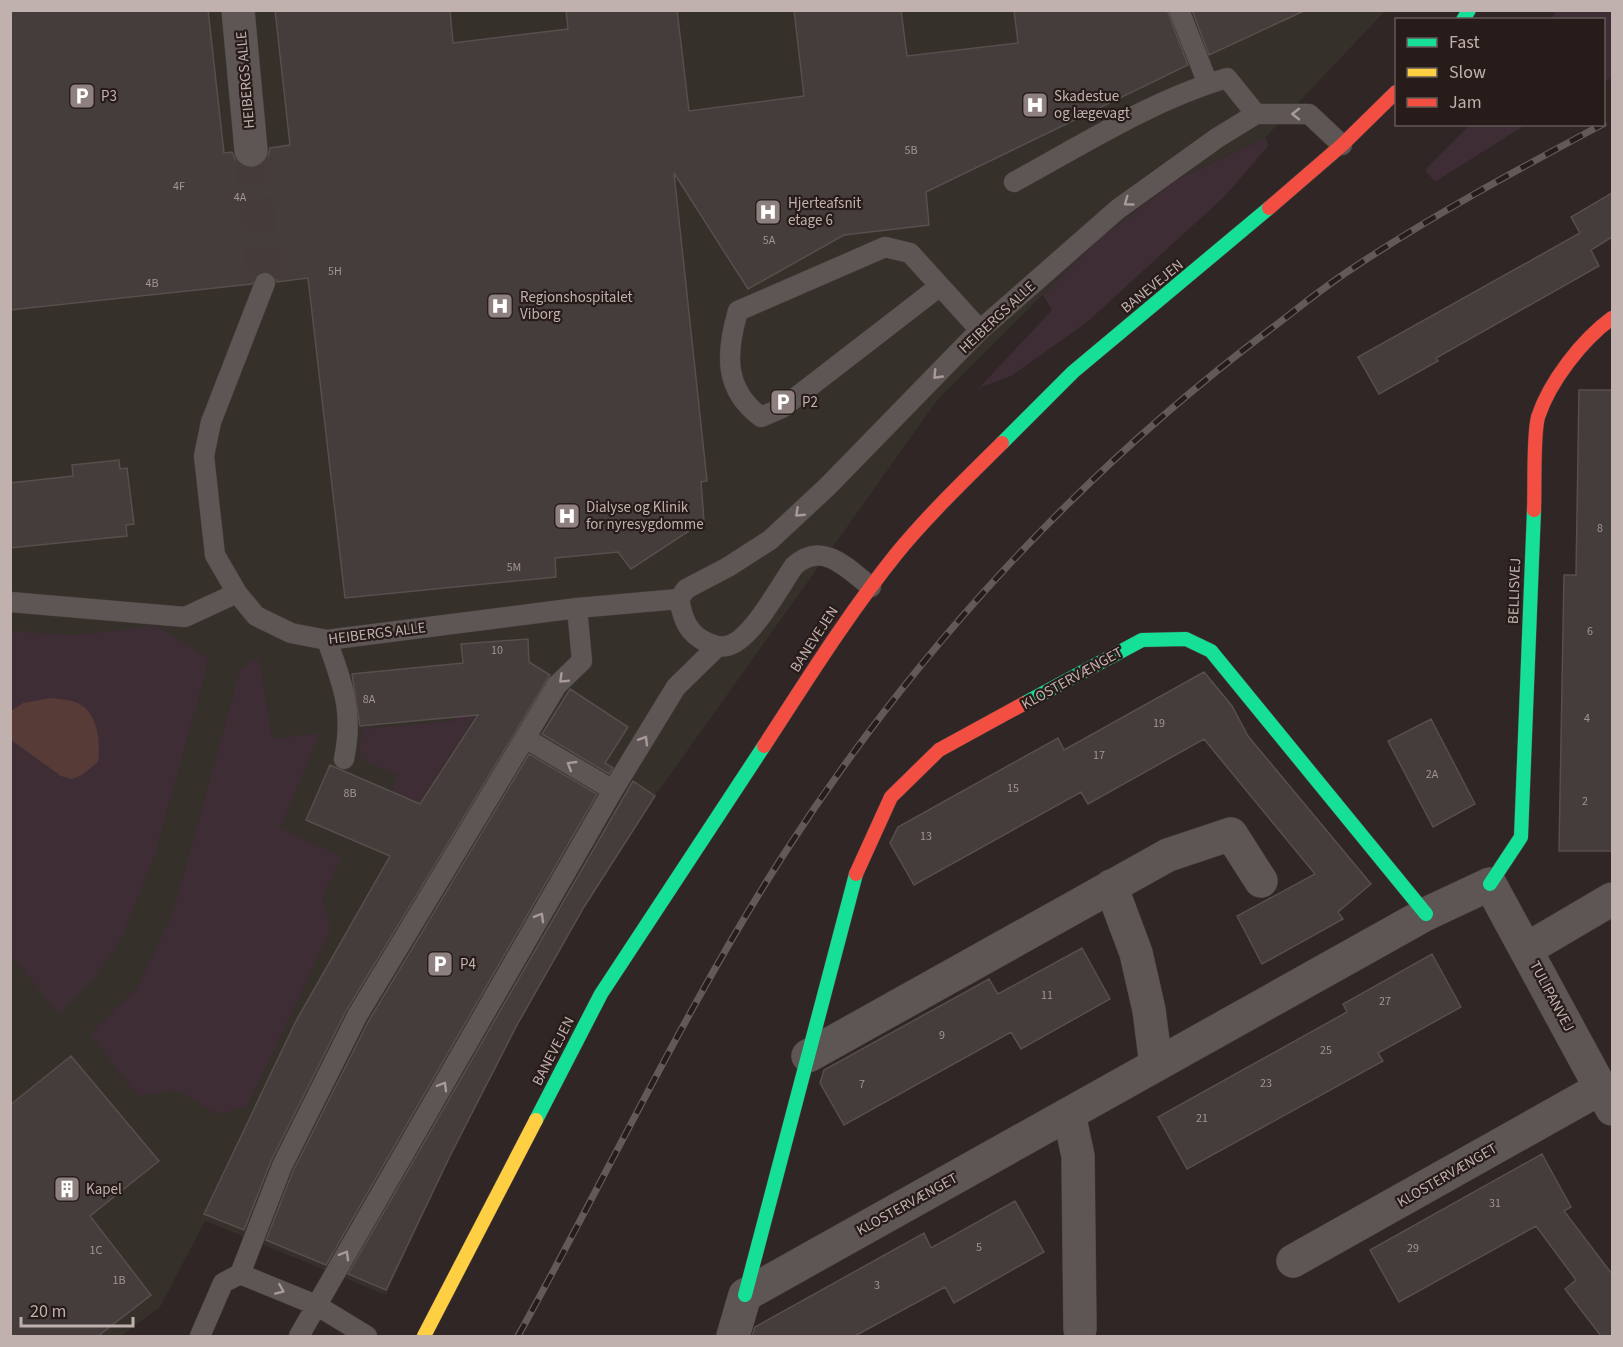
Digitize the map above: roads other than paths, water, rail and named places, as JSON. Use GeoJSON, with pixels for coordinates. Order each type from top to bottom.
{"type":"FeatureCollection","features":[{"type":"Feature","properties":{"kind":"street","name":"HEIBERGS ALLE"},"geometry":{"type":"LineString","coordinates":[[238,10],[251,150]]}},
{"type":"Feature","properties":{"kind":"street","name":"BANEVEJEN"},"geometry":{"type":"LineString","coordinates":[[424,1336],[601,994],[844,623],[871,587],[939,506],[1073,372],[1211,258],[1342,145],[1395,93]]}},
{"type":"Feature","properties":{"kind":"street","name":"BELLISVEJ"},"geometry":{"type":"LineString","coordinates":[[1490,884],[1521,837],[1538,418],[1561,371],[1600,326],[1612,318]]}},
{"type":"Feature","properties":{"kind":"street","name":"KLOSTERVÆNGET"},"geometry":{"type":"LineString","coordinates":[[734,1336],[857,871],[891,797],[939,750],[1142,640],[1186,639],[1212,651],[1426,914]]}},
{"type":"Feature","properties":{"kind":"street"},"geometry":{"type":"LineString","coordinates":[[808,1056],[1168,855],[1231,834],[1261,881]]}},
{"type":"Feature","properties":{"kind":"street","name":"KLOSTERVÆNGET"},"geometry":{"type":"LineString","coordinates":[[745,1295],[1426,914],[1490,884]]}},
{"type":"Feature","properties":{"kind":"street","name":"TULIPANVEJ"},"geometry":{"type":"LineString","coordinates":[[1490,884],[1607,1098]]}},
{"type":"Feature","properties":{"kind":"street"},"geometry":{"type":"LineString","coordinates":[[1111,886],[1136,952],[1149,1010],[1156,1065]]}},
{"type":"Feature","properties":{"kind":"street"},"geometry":{"type":"LineString","coordinates":[[1527,949],[1612,899]]}},
{"type":"Feature","properties":{"kind":"street","name":"KLOSTERVÆNGET"},"geometry":{"type":"LineString","coordinates":[[1293,1262],[1607,1098]]}},
{"type":"Feature","properties":{"kind":"street"},"geometry":{"type":"LineString","coordinates":[[1069,1114],[1078,1156],[1077,1334]]}},
{"type":"Feature","properties":{"kind":"lane"},"geometry":{"type":"LineString","coordinates":[[1179,10],[1208,84]]}},
{"type":"Feature","properties":{"kind":"lane"},"geometry":{"type":"LineString","coordinates":[[1014,182],[1129,120],[1208,84],[1227,78],[1256,114],[1309,114],[1342,145]]}},
{"type":"Feature","properties":{"kind":"lane","name":"HEIBERGS ALLE"},"geometry":{"type":"LineString","coordinates":[[265,283],[211,422],[204,456],[215,555],[237,593],[256,616],[291,633],[327,640],[577,608],[679,599],[686,589],[728,567],[770,540],[828,486],[980,330],[1118,209],[1256,114]]}},
{"type":"Feature","properties":{"kind":"lane"},"geometry":{"type":"LineString","coordinates":[[940,285],[782,408],[760,417],[743,404],[731,379],[731,335],[738,311],[885,247],[910,253],[940,285],[980,330]]}},
{"type":"Feature","properties":{"kind":"lane"},"geometry":{"type":"LineString","coordinates":[[679,599],[683,618],[690,631],[717,646],[730,646],[744,637],[794,566],[803,558],[817,554],[830,555],[871,587]]}},
{"type":"Feature","properties":{"kind":"lane"},"geometry":{"type":"LineString","coordinates":[[10,602],[185,617],[237,593]]}},
{"type":"Feature","properties":{"kind":"lane"},"geometry":{"type":"LineString","coordinates":[[200,1336],[223,1283],[240,1274],[282,1166],[357,1016],[557,685],[582,661],[577,608]]}},
{"type":"Feature","properties":{"kind":"lane"},"geometry":{"type":"LineString","coordinates":[[327,640],[343,686],[350,728],[344,759]]}},
{"type":"Feature","properties":{"kind":"lane"},"geometry":{"type":"LineString","coordinates":[[299,1336],[613,790],[676,687],[717,646]]}},
{"type":"Feature","properties":{"kind":"lane"},"geometry":{"type":"LineString","coordinates":[[525,738],[613,790]]}},
{"type":"Feature","properties":{"kind":"lane"},"geometry":{"type":"LineString","coordinates":[[240,1274],[316,1305],[367,1336]]}},
{"type":"Feature","properties":{"kind":"tunnel"},"geometry":{"type":"LineString","coordinates":[[251,150],[265,283]]}},
{"type":"Feature","properties":{"kind":"railway"},"geometry":{"type":"LineString","coordinates":[[518,1336],[713,972],[784,854],[835,779],[889,706],[946,635],[1006,567],[1136,440],[1205,381],[1340,276],[1443,212],[1599,126]]}},
{"type":"Feature","properties":{"kind":"place","name":"P3"},"geometry":{"type":"Point","coordinates":[82,96]}},
{"type":"Feature","properties":{"kind":"place","name":"Skadestue og lægevagt"},"geometry":{"type":"Point","coordinates":[1035,105]}},
{"type":"Feature","properties":{"kind":"place","name":"Hjerteafsnit etage 6"},"geometry":{"type":"Point","coordinates":[768,212]}},
{"type":"Feature","properties":{"kind":"place","name":"Regionshospitalet Viborg"},"geometry":{"type":"Point","coordinates":[500,306]}},
{"type":"Feature","properties":{"kind":"place","name":"P2"},"geometry":{"type":"Point","coordinates":[783,402]}},
{"type":"Feature","properties":{"kind":"place","name":"Dialyse og Klinik for nyresygdomme"},"geometry":{"type":"Point","coordinates":[567,516]}},
{"type":"Feature","properties":{"kind":"place","name":"P4"},"geometry":{"type":"Point","coordinates":[440,964]}},
{"type":"Feature","properties":{"kind":"place","name":"Kapel"},"geometry":{"type":"Point","coordinates":[67,1189]}}]}
